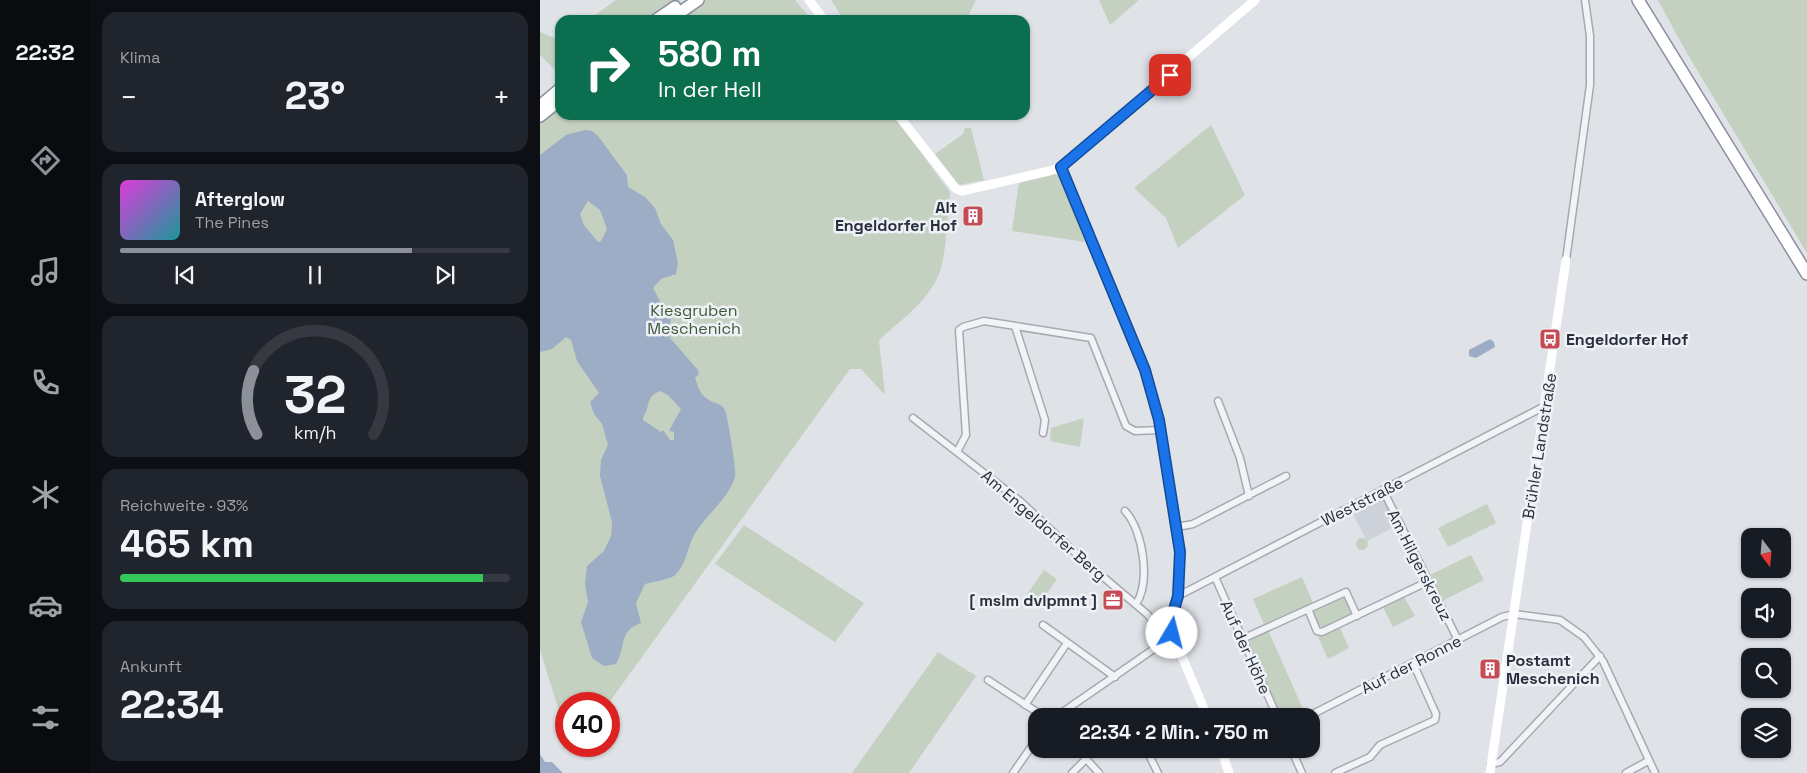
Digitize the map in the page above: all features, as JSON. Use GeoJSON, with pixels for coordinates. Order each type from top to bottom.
{"type":"FeatureCollection","features":[{"type":"Feature","properties":{"kind":"highway"},"geometry":{"type":"LineString","coordinates":[[663,15],[684,0]]}},
{"type":"Feature","properties":{"kind":"highway"},"geometry":{"type":"LineString","coordinates":[[676,15],[698,0]]}},
{"type":"Feature","properties":{"kind":"highway"},"geometry":{"type":"LineString","coordinates":[[1638,0],[1807,274]]}},
{"type":"Feature","properties":{"kind":"highway"},"geometry":{"type":"LineString","coordinates":[[540,106],[555,93]]}},
{"type":"Feature","properties":{"kind":"highway"},"geometry":{"type":"LineString","coordinates":[[540,116],[555,104]]}},
{"type":"Feature","properties":{"kind":"street"},"geometry":{"type":"LineString","coordinates":[[809,0],[820,15]]}},
{"type":"Feature","properties":{"kind":"street"},"geometry":{"type":"LineString","coordinates":[[902,120],[956,189],[962,191],[1061,167],[1255,0]]}},
{"type":"Feature","properties":{"kind":"street","name":"Brühler Landstraße"},"geometry":{"type":"LineString","coordinates":[[1491,768],[1545,406],[1590,85],[1590,36],[1585,0]]}},
{"type":"Feature","properties":{"kind":"street"},"geometry":{"type":"LineString","coordinates":[[1061,167],[1145,370],[1161,430],[1177,528],[1180,571],[1178,596],[1169,633],[1161,644],[1069,708]]}},
{"type":"Feature","properties":{"kind":"street"},"geometry":{"type":"LineString","coordinates":[[957,452],[966,435],[959,330],[984,321],[1091,338],[1126,426],[1135,431],[1161,430]]}},
{"type":"Feature","properties":{"kind":"street"},"geometry":{"type":"LineString","coordinates":[[1015,326],[1045,420],[1043,433]]}},
{"type":"Feature","properties":{"kind":"street"},"geometry":{"type":"LineString","coordinates":[[1218,401],[1240,458],[1248,496]]}},
{"type":"Feature","properties":{"kind":"street","name":"Weststraße"},"geometry":{"type":"LineString","coordinates":[[1178,596],[1545,406]]}},
{"type":"Feature","properties":{"kind":"street","name":"Am Engeldorfer Berg"},"geometry":{"type":"LineString","coordinates":[[913,418],[1020,501],[1082,559],[1136,604],[1161,631],[1169,633]]}},
{"type":"Feature","properties":{"kind":"street"},"geometry":{"type":"LineString","coordinates":[[1177,528],[1193,524],[1286,476]]}},
{"type":"Feature","properties":{"kind":"street","name":"Am Hilgerskreuz"},"geometry":{"type":"LineString","coordinates":[[1382,490],[1458,640]]}},
{"type":"Feature","properties":{"kind":"street"},"geometry":{"type":"LineString","coordinates":[[1125,511],[1137,527],[1143,571],[1142,593],[1136,604]]}},
{"type":"Feature","properties":{"kind":"street","name":"Auf der Höhe"},"geometry":{"type":"LineString","coordinates":[[1216,577],[1273,708]]}},
{"type":"Feature","properties":{"kind":"street"},"geometry":{"type":"LineString","coordinates":[[1308,609],[1319,632],[1428,582]]}},
{"type":"Feature","properties":{"kind":"street"},"geometry":{"type":"LineString","coordinates":[[1242,639],[1346,592],[1357,616]]}},
{"type":"Feature","properties":{"kind":"street"},"geometry":{"type":"LineString","coordinates":[[1514,614],[1560,620],[1567,623],[1584,637],[1600,656],[1655,773]]}},
{"type":"Feature","properties":{"kind":"street","name":"Auf der Ronne"},"geometry":{"type":"LineString","coordinates":[[1320,710],[1502,617],[1514,614]]}},
{"type":"Feature","properties":{"kind":"street"},"geometry":{"type":"LineString","coordinates":[[1043,625],[1115,677]]}},
{"type":"Feature","properties":{"kind":"street"},"geometry":{"type":"LineString","coordinates":[[1169,633],[1203,708]]}},
{"type":"Feature","properties":{"kind":"street"},"geometry":{"type":"LineString","coordinates":[[1025,705],[1067,643]]}},
{"type":"Feature","properties":{"kind":"street"},"geometry":{"type":"LineString","coordinates":[[1491,768],[1500,762],[1600,656]]}},
{"type":"Feature","properties":{"kind":"street"},"geometry":{"type":"LineString","coordinates":[[1335,773],[1370,757],[1380,745],[1435,720],[1436,714],[1413,663]]}},
{"type":"Feature","properties":{"kind":"street"},"geometry":{"type":"LineString","coordinates":[[988,680],[1030,708]]}},
{"type":"Feature","properties":{"kind":"street"},"geometry":{"type":"LineString","coordinates":[[1012,773],[1028,751]]}},
{"type":"Feature","properties":{"kind":"street"},"geometry":{"type":"LineString","coordinates":[[1150,758],[1158,773]]}},
{"type":"Feature","properties":{"kind":"street"},"geometry":{"type":"LineString","coordinates":[[1224,758],[1229,773]]}},
{"type":"Feature","properties":{"kind":"street"},"geometry":{"type":"LineString","coordinates":[[1295,758],[1302,773]]}},
{"type":"Feature","properties":{"kind":"street"},"geometry":{"type":"LineString","coordinates":[[1072,773],[1086,759],[1099,773]]}},
{"type":"Feature","properties":{"kind":"street"},"geometry":{"type":"LineString","coordinates":[[1626,773],[1648,761]]}},
{"type":"Feature","properties":{"kind":"shaded area"},"geometry":{"type":"Polygon","coordinates":[[[1379,496],[1382,497],[1396,526],[1367,541],[1351,510],[1379,496]]]}},
{"type":"Feature","properties":{"kind":"green space"},"geometry":{"type":"Polygon","coordinates":[[[616,0],[681,0],[659,15],[595,15],[616,0]]]}},
{"type":"Feature","properties":{"kind":"green space"},"geometry":{"type":"Polygon","coordinates":[[[706,0],[795,0],[808,15],[684,15],[706,0]]]}},
{"type":"Feature","properties":{"kind":"green space"},"geometry":{"type":"Polygon","coordinates":[[[831,0],[976,0],[968,15],[841,15],[831,0]]]}},
{"type":"Feature","properties":{"kind":"green space"},"geometry":{"type":"Polygon","coordinates":[[[1099,0],[1139,0],[1110,25],[1099,0]]]}},
{"type":"Feature","properties":{"kind":"green space"},"geometry":{"type":"Polygon","coordinates":[[[1658,0],[1807,0],[1807,253],[1685,50],[1658,0]]]}},
{"type":"Feature","properties":{"kind":"green space"},"geometry":{"type":"Polygon","coordinates":[[[540,32],[555,38],[555,70],[540,55],[540,32]]]}},
{"type":"Feature","properties":{"kind":"green space","name":"Kiesgruben Meschenich"},"geometry":{"type":"Polygon","coordinates":[[[555,111],[555,120],[897,120],[950,192],[945,250],[937,279],[931,290],[915,308],[879,340],[885,395],[861,369],[850,369],[617,692],[555,692],[555,698],[540,650],[540,123],[555,111]]]}},
{"type":"Feature","properties":{"kind":"green space"},"geometry":{"type":"Polygon","coordinates":[[[1211,125],[1245,195],[1178,248],[1166,218],[1134,188],[1211,125]]]}},
{"type":"Feature","properties":{"kind":"green space"},"geometry":{"type":"Polygon","coordinates":[[[965,128],[971,128],[984,180],[959,185],[935,154],[963,134],[965,128]]]}},
{"type":"Feature","properties":{"kind":"green space"},"geometry":{"type":"Polygon","coordinates":[[[1055,174],[1060,177],[1085,242],[1012,231],[1019,183],[1055,174]]]}},
{"type":"Feature","properties":{"kind":"green space"},"geometry":{"type":"Polygon","coordinates":[[[1084,418],[1080,447],[1050,441],[1051,428],[1084,418]]]}},
{"type":"Feature","properties":{"kind":"green space"},"geometry":{"type":"Polygon","coordinates":[[[1487,504],[1496,523],[1448,547],[1438,528],[1487,504]]]}},
{"type":"Feature","properties":{"kind":"green space"},"geometry":{"type":"Polygon","coordinates":[[[744,525],[864,603],[835,642],[715,564],[744,525]]]}},
{"type":"Feature","properties":{"kind":"green space"},"geometry":{"type":"Polygon","coordinates":[[[1362,538],[1368,544],[1362,550],[1356,544],[1362,538]]]}},
{"type":"Feature","properties":{"kind":"green space"},"geometry":{"type":"Polygon","coordinates":[[[1471,555],[1484,580],[1440,602],[1428,576],[1471,555]]]}},
{"type":"Feature","properties":{"kind":"green space"},"geometry":{"type":"Polygon","coordinates":[[[1044,570],[1057,579],[1040,603],[1027,594],[1044,570]]]}},
{"type":"Feature","properties":{"kind":"green space"},"geometry":{"type":"Polygon","coordinates":[[[1302,577],[1313,603],[1264,624],[1253,599],[1302,577]]]}},
{"type":"Feature","properties":{"kind":"green space"},"geometry":{"type":"Polygon","coordinates":[[[1344,597],[1352,612],[1351,615],[1323,627],[1319,626],[1313,613],[1315,609],[1344,597]]]}},
{"type":"Feature","properties":{"kind":"green space"},"geometry":{"type":"Polygon","coordinates":[[[1404,597],[1415,616],[1393,627],[1383,607],[1404,597]]]}},
{"type":"Feature","properties":{"kind":"green space"},"geometry":{"type":"Polygon","coordinates":[[[1340,628],[1349,648],[1328,659],[1318,637],[1340,628]]]}},
{"type":"Feature","properties":{"kind":"green space"},"geometry":{"type":"Polygon","coordinates":[[[1268,630],[1302,708],[1276,708],[1247,641],[1268,630]]]}},
{"type":"Feature","properties":{"kind":"green space"},"geometry":{"type":"Polygon","coordinates":[[[938,652],[976,676],[909,773],[852,773],[938,652]]]}},
{"type":"Feature","properties":{"kind":"water"},"geometry":{"type":"Polygon","coordinates":[[[585,130],[592,131],[598,136],[627,175],[628,187],[645,197],[655,208],[661,224],[673,240],[678,263],[676,274],[661,279],[653,288],[661,303],[672,314],[669,329],[670,338],[698,370],[699,374],[695,378],[700,391],[706,398],[725,409],[734,456],[735,477],[727,493],[694,535],[682,567],[672,577],[645,584],[636,603],[641,623],[633,627],[625,635],[616,664],[604,666],[592,658],[581,622],[588,602],[585,584],[587,566],[604,551],[611,536],[612,522],[600,476],[601,460],[608,445],[602,424],[594,414],[590,402],[599,393],[577,361],[571,340],[566,337],[552,349],[540,352],[540,155],[566,135],[585,130]],[[588,201],[580,214],[584,225],[598,242],[601,241],[607,229],[600,210],[588,201]],[[660,391],[650,398],[643,420],[661,432],[663,430],[670,440],[674,440],[674,432],[669,431],[681,409],[668,395],[660,391]]]}},
{"type":"Feature","properties":{"kind":"water"},"geometry":{"type":"Polygon","coordinates":[[[1490,339],[1494,342],[1495,347],[1476,358],[1469,356],[1469,350],[1490,339]]]}},
{"type":"Feature","properties":{"kind":"water"},"geometry":{"type":"Polygon","coordinates":[[[540,754],[545,762],[552,762],[563,773],[540,773],[540,754]]]}},
{"type":"Feature","properties":{"kind":"place","name":"Alt Engeldorfer Hof"},"geometry":{"type":"Point","coordinates":[973,216]}},
{"type":"Feature","properties":{"kind":"place","name":"Engeldorfer Hof"},"geometry":{"type":"Point","coordinates":[1550,339]}},
{"type":"Feature","properties":{"kind":"place","name":"[ mslm dvlpmnt ]"},"geometry":{"type":"Point","coordinates":[1113,600]}},
{"type":"Feature","properties":{"kind":"place","name":"Postamt Meschenich"},"geometry":{"type":"Point","coordinates":[1490,669]}},
{"type":"Feature","properties":{"kind":"route"},"geometry":{"type":"LineString","coordinates":[[1170,75],[1061,167],[1145,370],[1159,420],[1170,477],[1180,552],[1178,596],[1171,620],[1172,633]]}}]}
